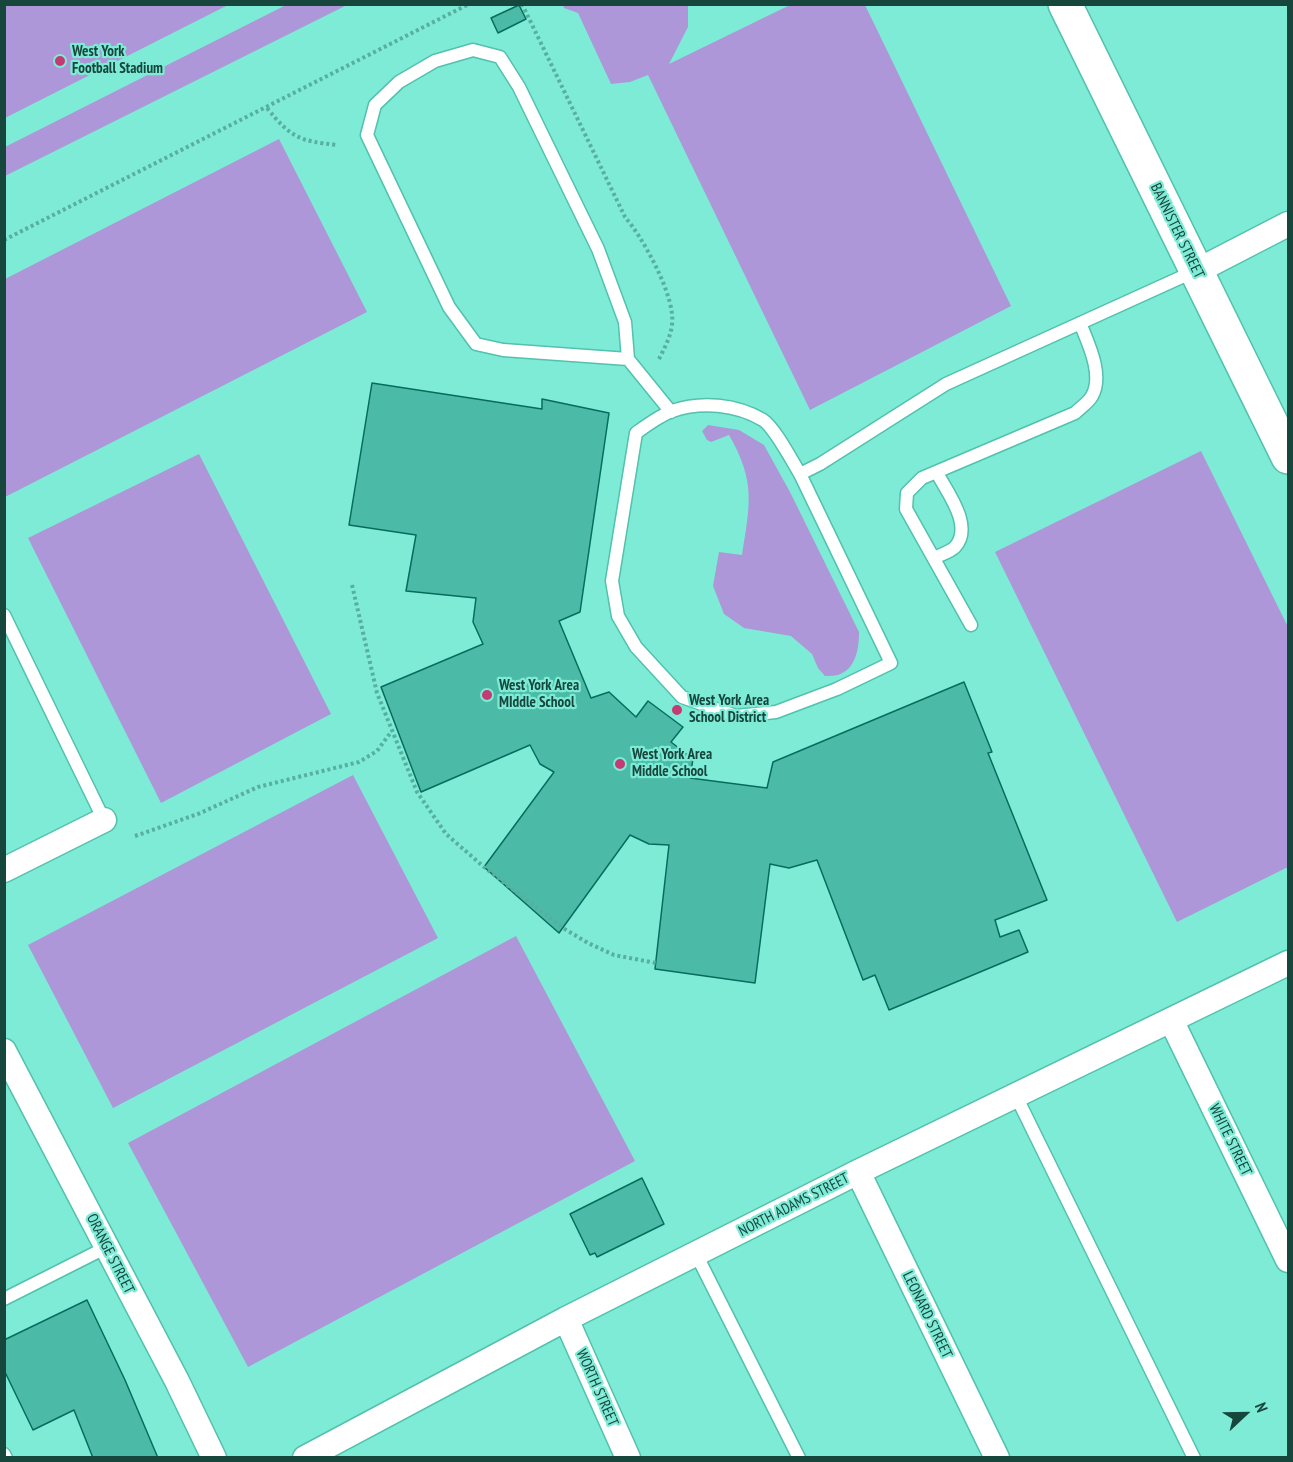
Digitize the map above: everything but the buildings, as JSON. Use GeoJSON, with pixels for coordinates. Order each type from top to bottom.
{"type":"FeatureCollection","features":[{"type":"Feature","properties":{"kind":"street","name":"BANNISTER STREET"},"geometry":{"type":"LineString","coordinates":[[1065,4],[1288,457]]}},
{"type":"Feature","properties":{"kind":"street"},"geometry":{"type":"LineString","coordinates":[[1197,271],[1288,224]]}},
{"type":"Feature","properties":{"kind":"street"},"geometry":{"type":"LineString","coordinates":[[4,870],[104,820]]}},
{"type":"Feature","properties":{"kind":"street","name":"NORTH ADAMS STREET"},"geometry":{"type":"LineString","coordinates":[[305,1458],[566,1319],[858,1172],[1288,963]]}},
{"type":"Feature","properties":{"kind":"street","name":"WHITE STREET"},"geometry":{"type":"LineString","coordinates":[[1171,1020],[1288,1260]]}},
{"type":"Feature","properties":{"kind":"street","name":"ORANGE STREET"},"geometry":{"type":"LineString","coordinates":[[4,1051],[177,1381],[214,1458]]}},
{"type":"Feature","properties":{"kind":"street","name":"LEONARD STREET"},"geometry":{"type":"LineString","coordinates":[[858,1172],[997,1458]]}},
{"type":"Feature","properties":{"kind":"street","name":"WORTH STREET"},"geometry":{"type":"LineString","coordinates":[[566,1319],[628,1458]]}},
{"type":"Feature","properties":{"kind":"lane"},"geometry":{"type":"LineString","coordinates":[[628,359],[503,350],[476,344],[449,307],[367,135],[375,105],[399,82],[435,61],[473,50],[500,57],[519,87],[598,249],[626,322],[628,359],[671,412]]}},
{"type":"Feature","properties":{"kind":"lane"},"geometry":{"type":"LineString","coordinates":[[800,474],[820,464],[946,384],[1197,271]]}},
{"type":"Feature","properties":{"kind":"lane"},"geometry":{"type":"LineString","coordinates":[[971,625],[906,509],[907,493],[922,478],[1075,412],[1092,396],[1097,376],[1089,343],[1080,323]]}},
{"type":"Feature","properties":{"kind":"lane"},"geometry":{"type":"LineString","coordinates":[[727,405],[764,421],[800,474],[891,663],[837,689],[776,712],[736,716],[682,697],[636,646],[618,616],[612,580],[636,433],[671,412],[689,407],[727,405]]}},
{"type":"Feature","properties":{"kind":"lane"},"geometry":{"type":"LineString","coordinates":[[934,558],[954,548],[962,536],[960,520],[937,472]]}},
{"type":"Feature","properties":{"kind":"lane"},"geometry":{"type":"LineString","coordinates":[[4,615],[104,820]]}},
{"type":"Feature","properties":{"kind":"lane"},"geometry":{"type":"LineString","coordinates":[[1016,1096],[1194,1458]]}},
{"type":"Feature","properties":{"kind":"lane"},"geometry":{"type":"LineString","coordinates":[[4,1299],[107,1247]]}},
{"type":"Feature","properties":{"kind":"lane"},"geometry":{"type":"LineString","coordinates":[[696,1254],[799,1458]]}},
{"type":"Feature","properties":{"kind":"path"},"geometry":{"type":"LineString","coordinates":[[4,240],[469,4]]}},
{"type":"Feature","properties":{"kind":"path"},"geometry":{"type":"LineString","coordinates":[[522,4],[625,217],[639,233],[665,289],[672,314],[670,336],[659,359]]}},
{"type":"Feature","properties":{"kind":"path"},"geometry":{"type":"LineString","coordinates":[[267,108],[283,128],[308,142],[337,146]]}},
{"type":"Feature","properties":{"kind":"path"},"geometry":{"type":"LineString","coordinates":[[352,585],[377,693],[417,792],[446,834],[554,921],[588,943],[614,955],[656,963]]}},
{"type":"Feature","properties":{"kind":"path"},"geometry":{"type":"LineString","coordinates":[[135,836],[198,814],[258,787],[359,762],[377,751],[392,732]]}},
{"type":"Feature","properties":{"kind":"shaded area","name":"West York Football Stadium"},"geometry":{"type":"Polygon","coordinates":[[[5,4],[228,4],[228,5],[5,118],[5,4]]]}},
{"type":"Feature","properties":{"kind":"shaded area"},"geometry":{"type":"Polygon","coordinates":[[[286,5],[347,5],[5,176],[5,147],[286,5]]]}},
{"type":"Feature","properties":{"kind":"shaded area"},"geometry":{"type":"Polygon","coordinates":[[[563,5],[688,5],[688,27],[669,64],[790,5],[865,5],[1011,306],[810,410],[648,75],[630,82],[611,84],[578,13],[564,8],[563,5]]]}},
{"type":"Feature","properties":{"kind":"shaded area"},"geometry":{"type":"Polygon","coordinates":[[[279,139],[367,312],[5,497],[5,279],[279,139]]]}},
{"type":"Feature","properties":{"kind":"shaded area"},"geometry":{"type":"Polygon","coordinates":[[[708,425],[739,430],[764,445],[790,492],[859,632],[856,657],[848,669],[842,673],[825,676],[818,668],[812,654],[791,636],[744,628],[724,614],[713,586],[719,552],[742,555],[749,494],[744,466],[729,435],[711,442],[707,440],[702,431],[708,425]]]}},
{"type":"Feature","properties":{"kind":"shaded area"},"geometry":{"type":"Polygon","coordinates":[[[1201,451],[1288,627],[1288,867],[1177,922],[995,552],[1201,451]]]}},
{"type":"Feature","properties":{"kind":"shaded area"},"geometry":{"type":"Polygon","coordinates":[[[199,454],[331,714],[161,803],[28,538],[199,454]]]}},
{"type":"Feature","properties":{"kind":"shaded area"},"geometry":{"type":"Polygon","coordinates":[[[353,775],[438,938],[113,1108],[28,945],[353,775]]]}},
{"type":"Feature","properties":{"kind":"shaded area"},"geometry":{"type":"Polygon","coordinates":[[[516,936],[635,1161],[248,1367],[128,1143],[516,936]]]}},
{"type":"Feature","properties":{"kind":"place","name":"West York Football Stadium"},"geometry":{"type":"Point","coordinates":[60,61]}},
{"type":"Feature","properties":{"kind":"place","name":"West York Area MIddle School"},"geometry":{"type":"Point","coordinates":[487,695]}},
{"type":"Feature","properties":{"kind":"place","name":"West York Area School District"},"geometry":{"type":"Point","coordinates":[677,710]}},
{"type":"Feature","properties":{"kind":"place","name":"West York Area Middle School"},"geometry":{"type":"Point","coordinates":[620,764]}}]}
